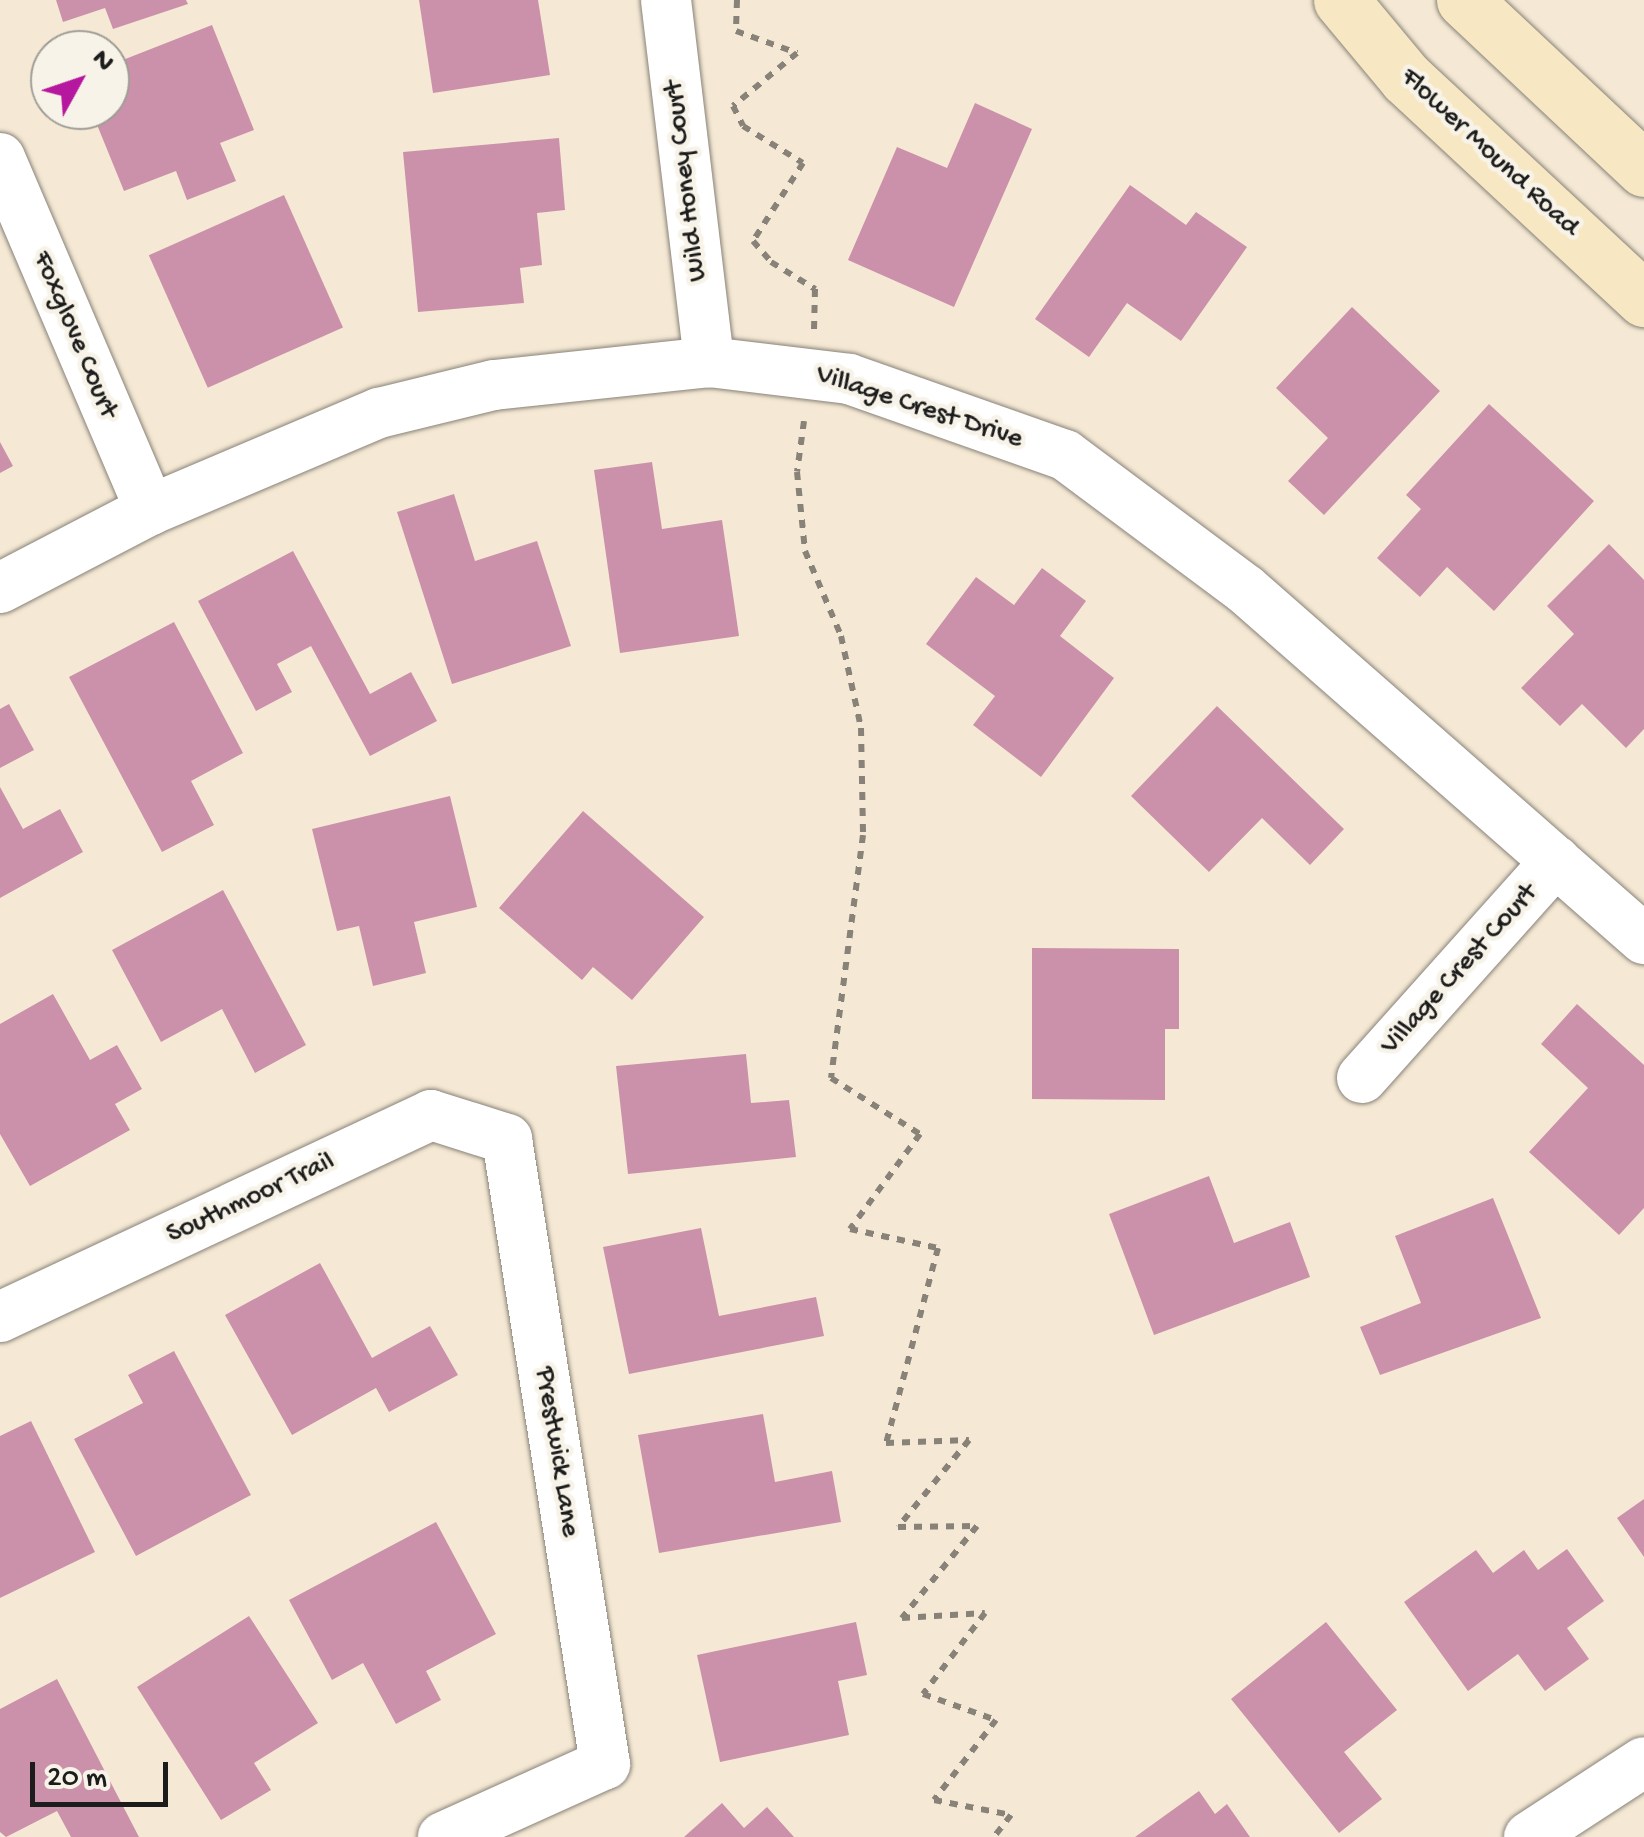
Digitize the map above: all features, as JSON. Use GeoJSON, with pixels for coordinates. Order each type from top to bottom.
{"type":"FeatureCollection","features":[{"type":"Feature","properties":{"kind":"main road","name":"Flower Mound Road"},"geometry":{"type":"LineString","coordinates":[[1340,0],[1406,78],[1644,299]]}},
{"type":"Feature","properties":{"kind":"main road"},"geometry":{"type":"LineString","coordinates":[[1464,0],[1644,169]]}},
{"type":"Feature","properties":{"kind":"street","name":"Wild Honey Court"},"geometry":{"type":"LineString","coordinates":[[666,0],[709,362]]}},
{"type":"Feature","properties":{"kind":"street","name":"Foxglove Court"},"geometry":{"type":"LineString","coordinates":[[0,158],[150,510]]}},
{"type":"Feature","properties":{"kind":"street","name":"Village Crest Drive"},"geometry":{"type":"LineString","coordinates":[[0,588],[150,510],[378,413],[494,385],[709,362],[812,372],[1065,454],[1245,590],[1644,939]]}},
{"type":"Feature","properties":{"kind":"street","name":"Village Crest Court"},"geometry":{"type":"LineString","coordinates":[[1362,1078],[1556,861]]}},
{"type":"Feature","properties":{"kind":"street","name":"Southmoor Trail"},"geometry":{"type":"LineString","coordinates":[[0,1317],[431,1115],[506,1139]]}},
{"type":"Feature","properties":{"kind":"street","name":"Prestwick Lane"},"geometry":{"type":"LineString","coordinates":[[443,1837],[605,1764],[506,1139]]}},
{"type":"Feature","properties":{"kind":"street"},"geometry":{"type":"LineString","coordinates":[[1529,1837],[1644,1762]]}},
{"type":"Feature","properties":{"kind":"path"},"geometry":{"type":"LineString","coordinates":[[737,0],[736,32],[796,53],[733,106],[743,126],[803,163],[753,240],[771,262],[816,290],[812,372],[796,472],[805,551],[841,636],[861,728],[864,835],[831,1078],[920,1134],[850,1229],[938,1248],[886,1444],[968,1440],[898,1527],[977,1526],[902,1618],[985,1613],[923,1694],[996,1720],[934,1800],[1011,1816],[994,1837]]}},
{"type":"Feature","properties":{"kind":"building"},"geometry":{"type":"Polygon","coordinates":[[[56,0],[186,0],[188,4],[113,29],[105,8],[63,22],[56,0]]]}},
{"type":"Feature","properties":{"kind":"building"},"geometry":{"type":"Polygon","coordinates":[[[419,0],[538,0],[550,75],[433,93],[419,0]]]}},
{"type":"Feature","properties":{"kind":"building"},"geometry":{"type":"Polygon","coordinates":[[[212,25],[254,130],[220,143],[236,181],[187,200],[176,171],[124,191],[99,130],[130,130],[130,57],[212,25]]]}},
{"type":"Feature","properties":{"kind":"building"},"geometry":{"type":"Polygon","coordinates":[[[975,103],[1032,129],[954,307],[848,260],[897,147],[947,168],[975,103]]]}},
{"type":"Feature","properties":{"kind":"building"},"geometry":{"type":"Polygon","coordinates":[[[559,138],[565,210],[537,213],[542,265],[520,268],[524,303],[418,312],[403,152],[559,138]]]}},
{"type":"Feature","properties":{"kind":"building"},"geometry":{"type":"Polygon","coordinates":[[[1130,185],[1186,225],[1196,212],[1247,247],[1181,341],[1127,303],[1089,357],[1035,319],[1130,185]]]}},
{"type":"Feature","properties":{"kind":"building"},"geometry":{"type":"Polygon","coordinates":[[[284,195],[343,327],[208,388],[149,255],[284,195]]]}},
{"type":"Feature","properties":{"kind":"building"},"geometry":{"type":"Polygon","coordinates":[[[1352,307],[1440,391],[1324,515],[1288,481],[1328,438],[1276,388],[1352,307]]]}},
{"type":"Feature","properties":{"kind":"building"},"geometry":{"type":"Polygon","coordinates":[[[1489,404],[1594,501],[1494,611],[1447,567],[1420,597],[1377,558],[1421,509],[1406,495],[1489,404]]]}},
{"type":"Feature","properties":{"kind":"building"},"geometry":{"type":"Polygon","coordinates":[[[0,442],[13,466],[0,473],[0,442]]]}},
{"type":"Feature","properties":{"kind":"building"},"geometry":{"type":"Polygon","coordinates":[[[652,462],[662,529],[722,520],[739,636],[620,653],[594,470],[652,462]]]}},
{"type":"Feature","properties":{"kind":"building"},"geometry":{"type":"Polygon","coordinates":[[[454,494],[475,561],[537,541],[571,646],[452,684],[397,512],[454,494]]]}},
{"type":"Feature","properties":{"kind":"building"},"geometry":{"type":"Polygon","coordinates":[[[1609,544],[1644,580],[1644,729],[1626,748],[1582,704],[1560,726],[1521,688],[1574,634],[1547,606],[1609,544]]]}},
{"type":"Feature","properties":{"kind":"building"},"geometry":{"type":"Polygon","coordinates":[[[293,551],[370,694],[411,672],[437,721],[370,756],[311,646],[277,664],[292,692],[256,711],[198,601],[293,551]]]}},
{"type":"Feature","properties":{"kind":"building"},"geometry":{"type":"Polygon","coordinates":[[[1042,568],[1086,601],[1060,636],[1114,678],[1041,777],[973,725],[995,696],[926,644],[976,577],[1014,605],[1042,568]]]}},
{"type":"Feature","properties":{"kind":"building"},"geometry":{"type":"Polygon","coordinates":[[[174,622],[243,753],[191,781],[214,825],[162,852],[69,677],[174,622]]]}},
{"type":"Feature","properties":{"kind":"building"},"geometry":{"type":"Polygon","coordinates":[[[9,704],[34,750],[0,768],[0,709],[9,704]]]}},
{"type":"Feature","properties":{"kind":"building"},"geometry":{"type":"Polygon","coordinates":[[[1217,706],[1344,829],[1310,865],[1262,818],[1209,872],[1131,796],[1217,706]]]}},
{"type":"Feature","properties":{"kind":"building"},"geometry":{"type":"Polygon","coordinates":[[[0,787],[23,829],[60,809],[83,852],[0,898],[0,787]]]}},
{"type":"Feature","properties":{"kind":"building"},"geometry":{"type":"Polygon","coordinates":[[[450,796],[477,907],[414,922],[426,973],[373,986],[359,926],[337,931],[312,829],[450,796]]]}},
{"type":"Feature","properties":{"kind":"building"},"geometry":{"type":"Polygon","coordinates":[[[583,811],[704,917],[632,1000],[593,967],[582,980],[499,908],[583,811]]]}},
{"type":"Feature","properties":{"kind":"building"},"geometry":{"type":"Polygon","coordinates":[[[223,890],[306,1045],[255,1073],[222,1009],[161,1042],[112,950],[223,890]]]}},
{"type":"Feature","properties":{"kind":"building"},"geometry":{"type":"Polygon","coordinates":[[[1032,948],[1179,949],[1179,1029],[1165,1029],[1165,1100],[1032,1099],[1032,948]]]}},
{"type":"Feature","properties":{"kind":"building"},"geometry":{"type":"Polygon","coordinates":[[[53,994],[90,1060],[117,1045],[142,1089],[115,1104],[130,1130],[30,1186],[0,1134],[0,1024],[53,994]]]}},
{"type":"Feature","properties":{"kind":"building"},"geometry":{"type":"Polygon","coordinates":[[[1577,1004],[1644,1065],[1644,1208],[1619,1235],[1529,1152],[1588,1088],[1541,1044],[1577,1004]]]}},
{"type":"Feature","properties":{"kind":"building"},"geometry":{"type":"Polygon","coordinates":[[[746,1054],[751,1103],[789,1100],[796,1157],[628,1174],[616,1066],[746,1054]]]}},
{"type":"Feature","properties":{"kind":"building"},"geometry":{"type":"Polygon","coordinates":[[[1209,1176],[1234,1243],[1290,1222],[1310,1277],[1154,1335],[1109,1214],[1209,1176]]]}},
{"type":"Feature","properties":{"kind":"building"},"geometry":{"type":"Polygon","coordinates":[[[1493,1198],[1541,1318],[1380,1375],[1360,1327],[1421,1303],[1395,1236],[1493,1198]]]}},
{"type":"Feature","properties":{"kind":"building"},"geometry":{"type":"Polygon","coordinates":[[[701,1228],[719,1316],[816,1297],[824,1336],[629,1374],[603,1247],[701,1228]]]}},
{"type":"Feature","properties":{"kind":"building"},"geometry":{"type":"Polygon","coordinates":[[[320,1263],[372,1358],[430,1326],[458,1375],[389,1412],[376,1388],[292,1435],[225,1315],[320,1263]]]}},
{"type":"Feature","properties":{"kind":"building"},"geometry":{"type":"Polygon","coordinates":[[[174,1351],[251,1495],[136,1556],[74,1439],[143,1403],[128,1375],[174,1351]]]}},
{"type":"Feature","properties":{"kind":"building"},"geometry":{"type":"Polygon","coordinates":[[[763,1414],[775,1482],[832,1471],[841,1522],[659,1553],[638,1435],[763,1414]]]}},
{"type":"Feature","properties":{"kind":"building"},"geometry":{"type":"Polygon","coordinates":[[[31,1421],[95,1552],[0,1598],[0,1436],[31,1421]]]}},
{"type":"Feature","properties":{"kind":"building"},"geometry":{"type":"Polygon","coordinates":[[[1644,1499],[1644,1557],[1617,1518],[1644,1499]]]}},
{"type":"Feature","properties":{"kind":"building"},"geometry":{"type":"Polygon","coordinates":[[[436,1522],[496,1634],[426,1671],[441,1700],[396,1724],[363,1663],[332,1680],[289,1600],[436,1522]]]}},
{"type":"Feature","properties":{"kind":"building"},"geometry":{"type":"Polygon","coordinates":[[[1567,1549],[1604,1601],[1567,1628],[1589,1659],[1545,1691],[1518,1654],[1468,1691],[1404,1602],[1476,1550],[1493,1573],[1524,1550],[1538,1570],[1567,1549]]]}},
{"type":"Feature","properties":{"kind":"building"},"geometry":{"type":"Polygon","coordinates":[[[249,1616],[318,1723],[254,1763],[271,1790],[221,1820],[137,1687],[249,1616]]]}},
{"type":"Feature","properties":{"kind":"building"},"geometry":{"type":"Polygon","coordinates":[[[856,1622],[867,1675],[838,1681],[849,1735],[720,1762],[697,1655],[856,1622]]]}},
{"type":"Feature","properties":{"kind":"building"},"geometry":{"type":"Polygon","coordinates":[[[1326,1622],[1397,1710],[1344,1752],[1382,1799],[1339,1833],[1231,1699],[1326,1622]]]}},
{"type":"Feature","properties":{"kind":"building"},"geometry":{"type":"Polygon","coordinates":[[[57,1679],[139,1837],[71,1837],[57,1811],[6,1837],[0,1832],[0,1709],[57,1679]]]}},
{"type":"Feature","properties":{"kind":"building"},"geometry":{"type":"Polygon","coordinates":[[[1199,1791],[1215,1814],[1227,1804],[1250,1837],[1135,1837],[1199,1791]]]}},
{"type":"Feature","properties":{"kind":"building"},"geometry":{"type":"Polygon","coordinates":[[[722,1803],[744,1828],[767,1807],[794,1837],[684,1837],[722,1803]]]}}]}
